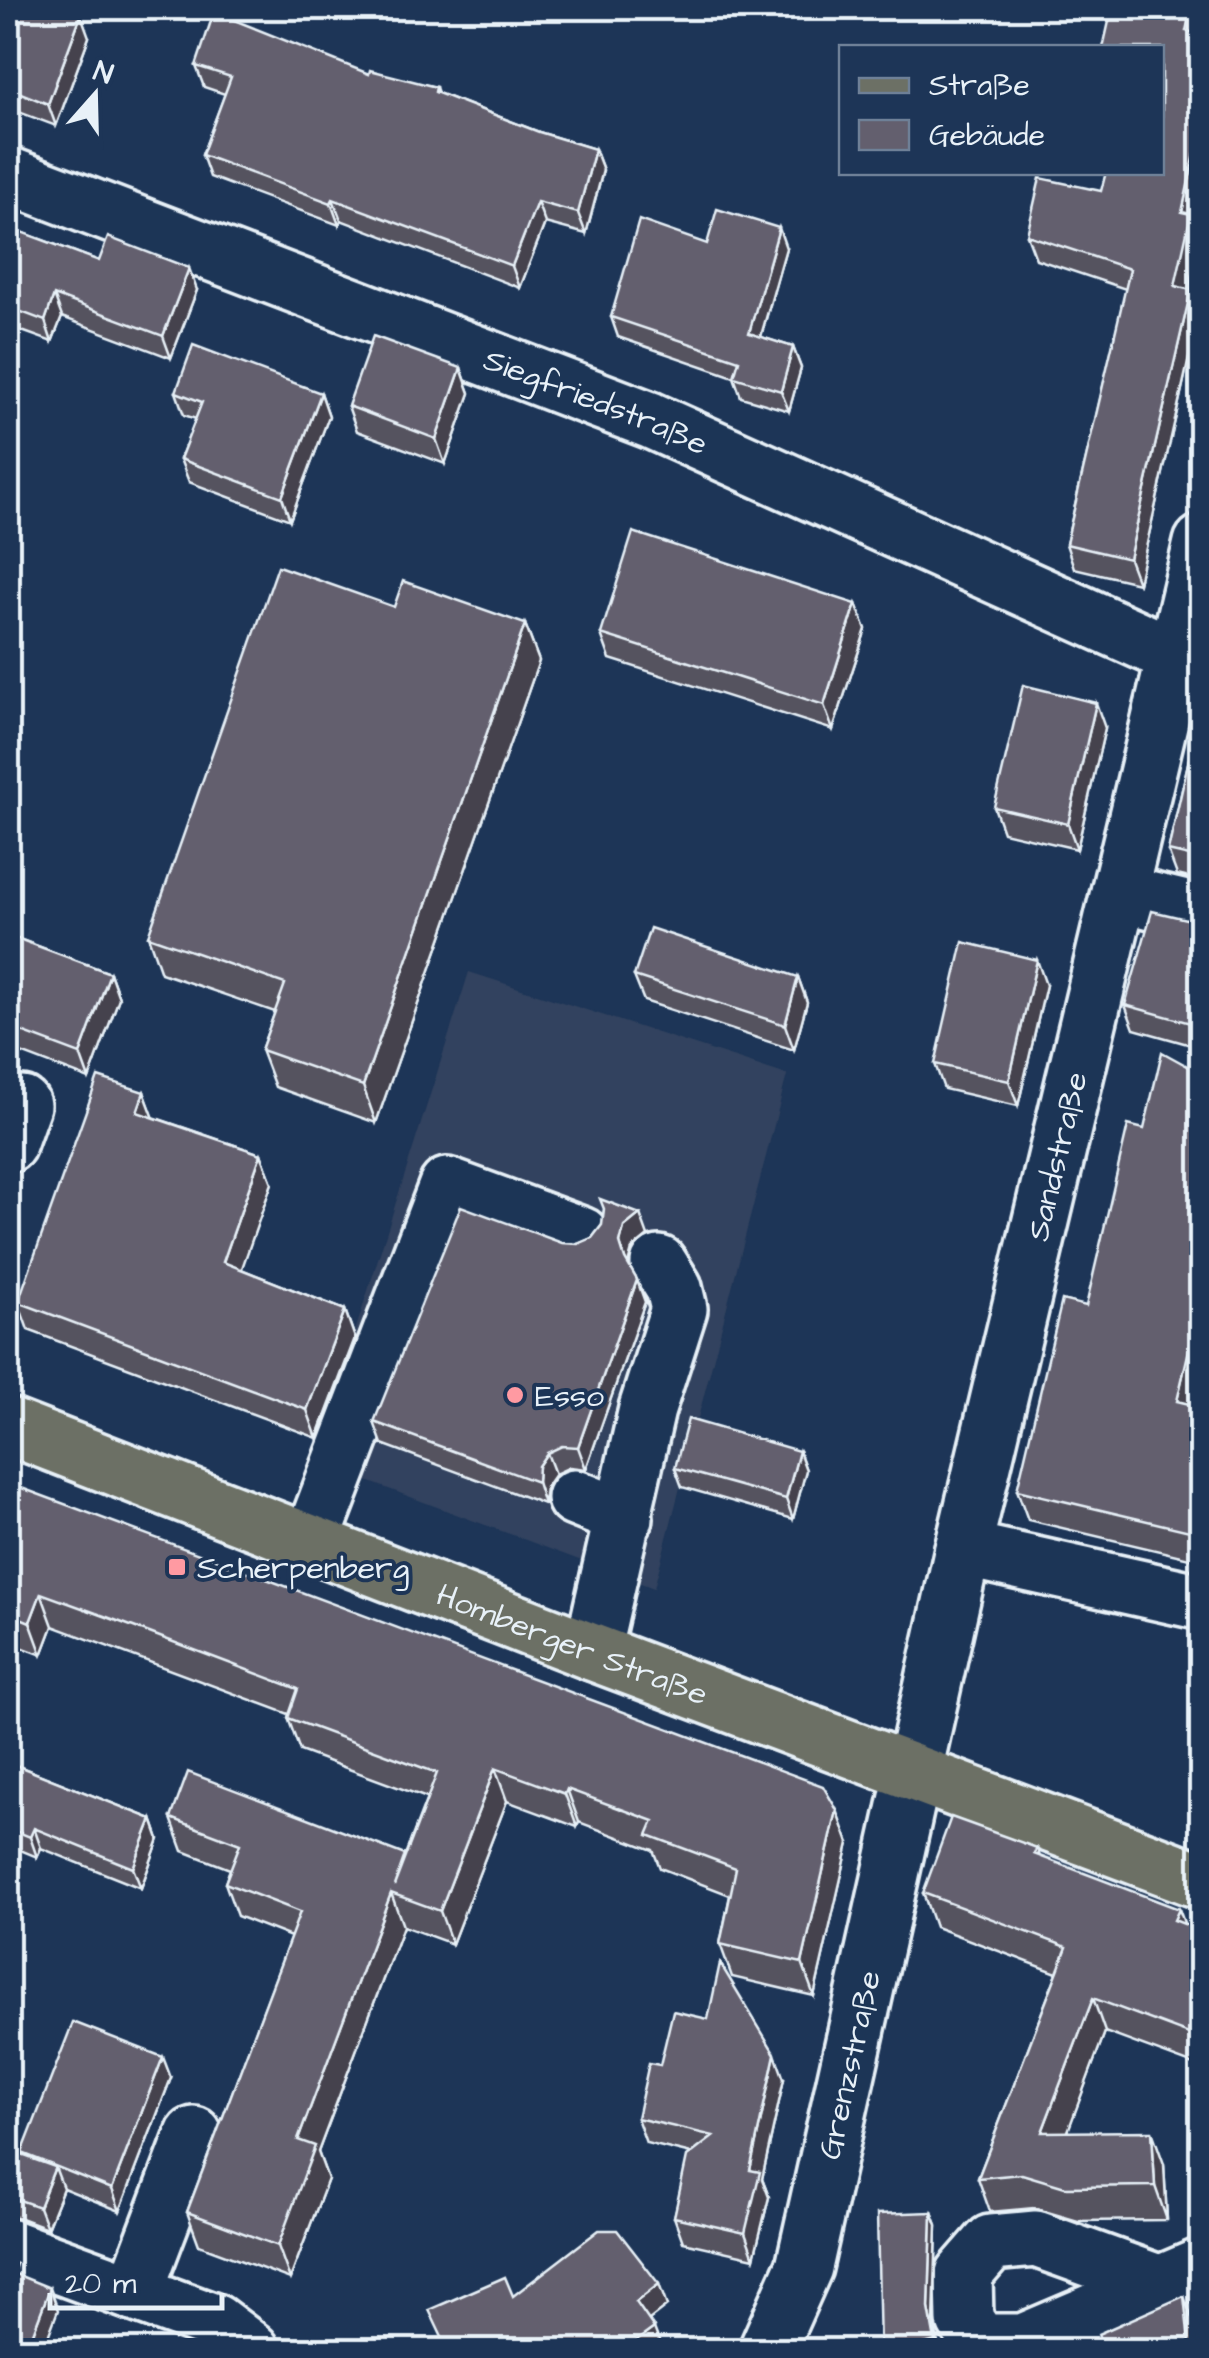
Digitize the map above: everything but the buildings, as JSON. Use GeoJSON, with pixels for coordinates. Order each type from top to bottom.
{"type":"FeatureCollection","features":[{"type":"Feature","properties":{"kind":"main road","name":"Homberger Straße"},"geometry":{"type":"LineString","coordinates":[[8,1426],[592,1652],[1202,1881]]}},
{"type":"Feature","properties":{"kind":"street","name":"Siegfriedstraße"},"geometry":{"type":"LineString","coordinates":[[8,176],[650,420],[1175,656]]}},
{"type":"Feature","properties":{"kind":"street","name":"Sandstraße"},"geometry":{"type":"LineString","coordinates":[[915,1772],[1202,543]]}},
{"type":"Feature","properties":{"kind":"street"},"geometry":{"type":"LineString","coordinates":[[1119,893],[1202,913]]}},
{"type":"Feature","properties":{"kind":"street"},"geometry":{"type":"LineString","coordinates":[[311,1542],[385,1401],[413,1323],[446,1186],[581,1235]]}},
{"type":"Feature","properties":{"kind":"street"},"geometry":{"type":"LineString","coordinates":[[592,1652],[624,1518],[601,1471],[630,1402],[679,1308],[674,1288],[658,1264]]}},
{"type":"Feature","properties":{"kind":"street"},"geometry":{"type":"LineString","coordinates":[[964,1549],[1202,1602]]}},
{"type":"Feature","properties":{"kind":"street","name":"Grenzstraße"},"geometry":{"type":"LineString","coordinates":[[767,2350],[804,2267],[915,1772]]}},
{"type":"Feature","properties":{"kind":"street"},"geometry":{"type":"LineString","coordinates":[[134,2293],[194,2135]]}},
{"type":"Feature","properties":{"kind":"street"},"geometry":{"type":"LineString","coordinates":[[8,2247],[214,2322],[251,2350]]}},
{"type":"Feature","properties":{"kind":"shaded area"},"geometry":{"type":"Polygon","coordinates":[[[469,972],[787,1075],[654,1588],[314,1461],[469,972]]]}},
{"type":"Feature","properties":{"kind":"place","name":"Esso"},"geometry":{"type":"Point","coordinates":[515,1395]}},
{"type":"Feature","properties":{"kind":"place","name":"Scherpenberg"},"geometry":{"type":"Point","coordinates":[177,1567]}}]}
